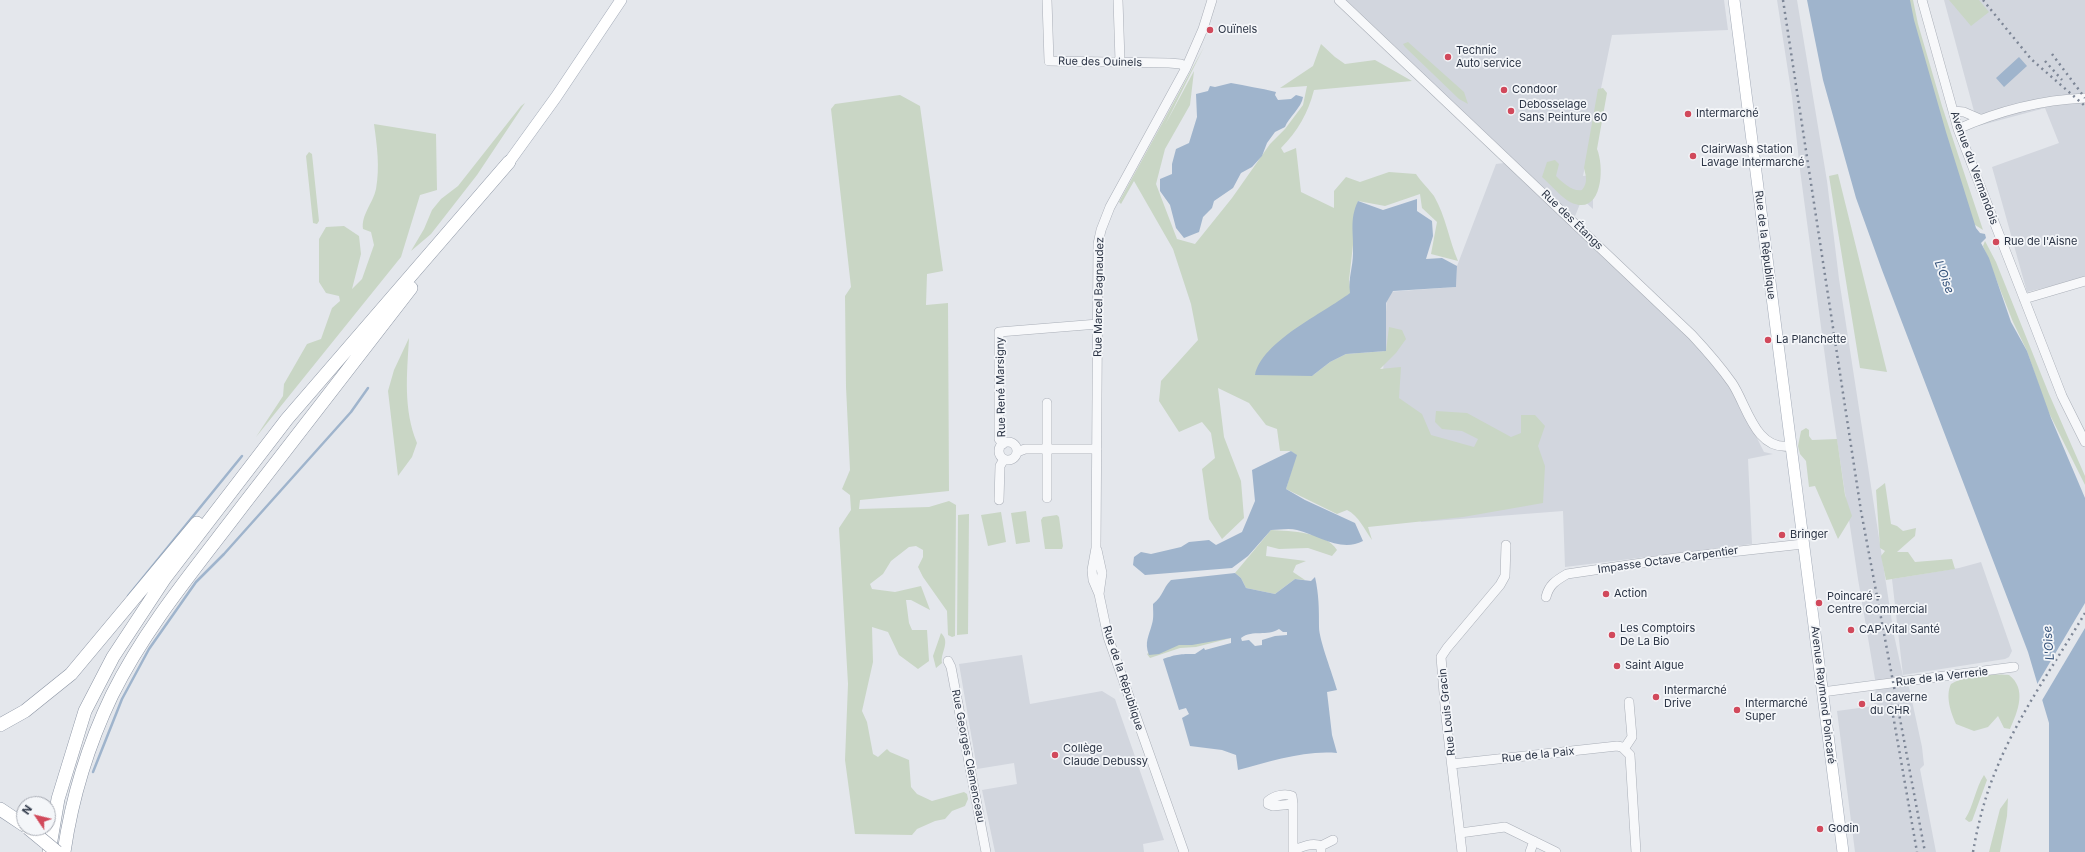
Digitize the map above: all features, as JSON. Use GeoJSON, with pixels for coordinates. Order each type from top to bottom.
{"type":"FeatureCollection","features":[{"type":"Feature","properties":{"kind":"highway"},"geometry":{"type":"LineString","coordinates":[[0,725],[25,711],[71,674],[171,553],[509,162]]}},
{"type":"Feature","properties":{"kind":"highway"},"geometry":{"type":"LineString","coordinates":[[64,852],[68,824],[84,763],[91,744],[113,695],[141,645],[183,584],[509,162]]}},
{"type":"Feature","properties":{"kind":"highway"},"geometry":{"type":"LineString","coordinates":[[49,852],[58,799],[85,711],[113,657],[165,578],[287,419]]}},
{"type":"Feature","properties":{"kind":"highway"},"geometry":{"type":"LineString","coordinates":[[71,852],[74,821],[91,744]]}},
{"type":"Feature","properties":{"kind":"highway"},"geometry":{"type":"LineString","coordinates":[[0,809],[16,820]]}},
{"type":"Feature","properties":{"kind":"highway"},"geometry":{"type":"LineString","coordinates":[[38,836],[57,852]]}},
{"type":"Feature","properties":{"kind":"main road"},"geometry":{"type":"LineString","coordinates":[[509,162],[556,97],[621,0]]}},
{"type":"Feature","properties":{"kind":"main road","name":"Rue de la République"},"geometry":{"type":"LineString","coordinates":[[1734,0],[1796,490]]}},
{"type":"Feature","properties":{"kind":"main road","name":"Avenue Raymond Poincaré"},"geometry":{"type":"LineString","coordinates":[[1796,490],[1843,852]]}},
{"type":"Feature","properties":{"kind":"street","name":"Rue des Ouinels"},"geometry":{"type":"LineString","coordinates":[[1047,0],[1049,61],[1120,61],[1181,64],[1186,68]]}},
{"type":"Feature","properties":{"kind":"street"},"geometry":{"type":"LineString","coordinates":[[1118,0],[1120,61]]}},
{"type":"Feature","properties":{"kind":"street","name":"Rue Marcel Bagnaudez"},"geometry":{"type":"LineString","coordinates":[[1097,501],[1098,244],[1101,230],[1110,207],[1186,68],[1203,29],[1212,0]]}},
{"type":"Feature","properties":{"kind":"street","name":"Rue des Étangs"},"geometry":{"type":"LineString","coordinates":[[1339,0],[1692,335],[1713,358],[1732,384],[1754,427],[1766,439],[1779,447],[1790,446]]}},
{"type":"Feature","properties":{"kind":"street","name":"Avenue du Vermandois"},"geometry":{"type":"LineString","coordinates":[[1922,0],[1958,129],[2062,396],[2085,442]]}},
{"type":"Feature","properties":{"kind":"street"},"geometry":{"type":"LineString","coordinates":[[1958,129],[1980,119],[2043,102],[2085,98]]}},
{"type":"Feature","properties":{"kind":"street"},"geometry":{"type":"LineString","coordinates":[[1953,111],[1964,112],[1980,119]]}},
{"type":"Feature","properties":{"kind":"street"},"geometry":{"type":"LineString","coordinates":[[2024,299],[2085,281]]}},
{"type":"Feature","properties":{"kind":"street","name":"Rue René Marsigny"},"geometry":{"type":"LineString","coordinates":[[1003,444],[999,439],[999,332],[1098,324]]}},
{"type":"Feature","properties":{"kind":"street"},"geometry":{"type":"LineString","coordinates":[[1047,403],[1047,498]]}},
{"type":"Feature","properties":{"kind":"street","name":"Rue René Marsigny"},"geometry":{"type":"LineString","coordinates":[[1003,444],[1008,442],[1014,444],[1017,452]]}},
{"type":"Feature","properties":{"kind":"street","name":"Rue René Marsigny"},"geometry":{"type":"LineString","coordinates":[[1000,500],[1000,466],[1004,458],[1000,452],[1003,444]]}},
{"type":"Feature","properties":{"kind":"street"},"geometry":{"type":"LineString","coordinates":[[1004,458],[1012,459],[1017,452],[1025,449],[1098,449]]}},
{"type":"Feature","properties":{"kind":"street","name":"Rue de la République"},"geometry":{"type":"LineString","coordinates":[[1097,501],[1096,548],[1092,570],[1093,580],[1099,594],[1108,637],[1121,679],[1184,852]]}},
{"type":"Feature","properties":{"kind":"street","name":"Impasse Octave Carpentier"},"geometry":{"type":"LineString","coordinates":[[1546,597],[1548,588],[1554,581],[1567,574],[1676,558],[1803,544]]}},
{"type":"Feature","properties":{"kind":"street","name":"Rue Louis Gracin"},"geometry":{"type":"LineString","coordinates":[[1462,852],[1442,657],[1447,648],[1500,585],[1505,576],[1506,545]]}},
{"type":"Feature","properties":{"kind":"street","name":"Rue Georges Clemenceau"},"geometry":{"type":"LineString","coordinates":[[948,661],[951,667],[986,852]]}},
{"type":"Feature","properties":{"kind":"street","name":"Rue de la Verrerie"},"geometry":{"type":"LineString","coordinates":[[1822,692],[2014,667]]}},
{"type":"Feature","properties":{"kind":"street"},"geometry":{"type":"LineString","coordinates":[[1629,702],[1632,737],[1624,748],[1630,755],[1636,852]]}},
{"type":"Feature","properties":{"kind":"street","name":"Rue de la Paix"},"geometry":{"type":"LineString","coordinates":[[1452,764],[1617,746],[1624,748]]}},
{"type":"Feature","properties":{"kind":"street"},"geometry":{"type":"LineString","coordinates":[[1293,804],[1293,852]]}},
{"type":"Feature","properties":{"kind":"street"},"geometry":{"type":"LineString","coordinates":[[1460,833],[1505,827],[1556,852]]}},
{"type":"Feature","properties":{"kind":"street"},"geometry":{"type":"LineString","coordinates":[[1293,852],[1299,847],[1318,844],[1321,849],[1333,840]]}},
{"type":"Feature","properties":{"kind":"street"},"geometry":{"type":"LineString","coordinates":[[1530,852],[1534,841]]}},
{"type":"Feature","properties":{"kind":"shaded area"},"geometry":{"type":"Polygon","coordinates":[[[1345,0],[1724,0],[1728,30],[1612,35],[1583,176],[1593,175],[1593,209],[1582,199],[1571,226],[1695,342],[1734,392],[1764,452],[1773,454],[1748,459],[1752,544],[1565,567],[1563,511],[1421,522],[1411,417],[1383,374],[1387,292],[1456,287],[1457,266],[1496,164],[1504,163],[1345,0]]]}},
{"type":"Feature","properties":{"kind":"shaded area"},"geometry":{"type":"Polygon","coordinates":[[[1777,0],[1797,0],[1827,181],[1839,279],[1894,635],[1904,681],[1906,681],[1909,687],[1922,747],[1924,765],[1920,769],[1936,852],[1855,852],[1837,711],[1874,706],[1876,685],[1858,579],[1830,394],[1800,170],[1792,97],[1777,0]]]}},
{"type":"Feature","properties":{"kind":"shaded area"},"geometry":{"type":"Polygon","coordinates":[[[1944,0],[2085,0],[2085,278],[2027,292],[1992,167],[2059,143],[2045,108],[1978,126],[1944,0]]]}},
{"type":"Feature","properties":{"kind":"shaded area"},"geometry":{"type":"Polygon","coordinates":[[[1981,562],[2012,651],[2009,657],[2005,659],[1903,675],[1892,579],[1959,568],[1981,562]]]}},
{"type":"Feature","properties":{"kind":"shaded area","name":"Collège Claude Debussy"},"geometry":{"type":"Polygon","coordinates":[[[1022,655],[1030,704],[1102,691],[1115,699],[1164,840],[1143,844],[1144,852],[995,852],[982,790],[1017,784],[1014,763],[977,769],[959,664],[1022,655]]]}},
{"type":"Feature","properties":{"kind":"green space"},"geometry":{"type":"Polygon","coordinates":[[[1905,0],[1913,0],[1918,24],[1942,106],[1983,230],[1972,223],[1905,0]]]}},
{"type":"Feature","properties":{"kind":"green space"},"geometry":{"type":"Polygon","coordinates":[[[1949,0],[1979,0],[1989,12],[1971,26],[1949,0]]]}},
{"type":"Feature","properties":{"kind":"green space"},"geometry":{"type":"Polygon","coordinates":[[[1408,42],[1464,92],[1468,104],[1459,99],[1405,47],[1403,44],[1408,42]]]}},
{"type":"Feature","properties":{"kind":"green space"},"geometry":{"type":"Polygon","coordinates":[[[1321,44],[1345,64],[1375,60],[1412,81],[1314,90],[1302,121],[1281,148],[1284,153],[1296,148],[1301,192],[1334,208],[1334,191],[1346,177],[1360,182],[1389,172],[1416,174],[1434,196],[1438,204],[1458,261],[1431,254],[1437,222],[1422,208],[1420,194],[1385,206],[1358,201],[1349,280],[1351,293],[1343,299],[1312,376],[1330,362],[1346,354],[1386,351],[1389,327],[1402,330],[1406,339],[1396,353],[1380,369],[1401,367],[1399,398],[1422,414],[1431,435],[1474,447],[1478,439],[1462,431],[1442,429],[1435,422],[1436,411],[1467,413],[1511,437],[1521,433],[1521,415],[1535,415],[1545,426],[1538,446],[1545,466],[1543,503],[1463,517],[1368,527],[1372,540],[1358,519],[1347,510],[1337,514],[1286,489],[1296,455],[1291,451],[1280,451],[1277,429],[1266,425],[1249,403],[1218,388],[1224,437],[1241,481],[1244,518],[1222,539],[1209,519],[1202,469],[1215,458],[1211,433],[1202,422],[1179,432],[1159,401],[1161,381],[1198,340],[1191,304],[1173,249],[1134,181],[1121,204],[1119,202],[1204,47],[1165,125],[1194,71],[1190,105],[1165,149],[1156,184],[1177,239],[1195,244],[1232,198],[1270,144],[1285,129],[1303,105],[1307,86],[1280,88],[1313,66],[1321,44]]]}},
{"type":"Feature","properties":{"kind":"green space"},"geometry":{"type":"Polygon","coordinates":[[[1603,88],[1607,93],[1597,149],[1601,168],[1598,189],[1595,197],[1589,203],[1581,205],[1567,200],[1542,177],[1547,162],[1555,160],[1559,164],[1556,176],[1575,190],[1582,190],[1586,182],[1584,168],[1598,89],[1603,88]]]}},
{"type":"Feature","properties":{"kind":"green space"},"geometry":{"type":"Polygon","coordinates":[[[900,95],[920,106],[943,271],[927,274],[926,305],[948,303],[949,491],[860,500],[859,509],[929,507],[949,501],[956,505],[955,636],[952,637],[948,635],[947,611],[923,577],[918,567],[923,557],[923,550],[916,546],[909,547],[891,561],[883,574],[870,584],[872,589],[895,592],[921,586],[930,610],[911,600],[906,600],[909,623],[912,630],[927,630],[929,661],[918,669],[899,655],[888,632],[872,627],[873,662],[862,711],[867,722],[873,754],[878,757],[887,749],[890,752],[909,760],[911,787],[917,794],[932,801],[964,792],[967,794],[968,799],[965,806],[952,811],[945,819],[935,821],[917,829],[912,835],[855,834],[845,760],[848,684],[839,528],[851,510],[850,495],[842,489],[850,470],[846,387],[845,296],[851,287],[831,109],[835,104],[900,95]]]}},
{"type":"Feature","properties":{"kind":"green space"},"geometry":{"type":"Polygon","coordinates":[[[525,103],[477,175],[431,234],[411,251],[424,229],[432,210],[441,199],[458,186],[521,106],[525,103]]]}},
{"type":"Feature","properties":{"kind":"green space"},"geometry":{"type":"Polygon","coordinates":[[[374,124],[436,134],[437,190],[420,195],[401,257],[256,437],[283,396],[284,384],[307,344],[321,339],[332,308],[340,301],[339,296],[326,293],[319,282],[319,239],[326,227],[344,226],[359,236],[361,254],[352,289],[362,279],[374,245],[371,232],[363,229],[363,224],[365,214],[376,189],[378,173],[378,156],[374,124]]]}},
{"type":"Feature","properties":{"kind":"green space"},"geometry":{"type":"Polygon","coordinates":[[[309,152],[312,154],[319,221],[317,224],[313,223],[306,156],[309,152]]]}},
{"type":"Feature","properties":{"kind":"green space"},"geometry":{"type":"Polygon","coordinates":[[[1838,174],[1887,372],[1860,368],[1829,176],[1838,174]]]}},
{"type":"Feature","properties":{"kind":"green space"},"geometry":{"type":"Polygon","coordinates":[[[1985,241],[1996,262],[2049,394],[2085,476],[2085,485],[2046,407],[2027,351],[2013,322],[1983,246],[1985,241]]]}},
{"type":"Feature","properties":{"kind":"green space"},"geometry":{"type":"Polygon","coordinates":[[[409,338],[407,391],[410,417],[417,443],[412,457],[398,476],[388,391],[394,370],[409,338]]]}},
{"type":"Feature","properties":{"kind":"green space"},"geometry":{"type":"Polygon","coordinates":[[[1806,428],[1809,430],[1809,436],[1812,440],[1837,439],[1845,495],[1852,516],[1838,539],[1815,486],[1809,487],[1806,461],[1800,454],[1798,446],[1801,431],[1806,428]]]}},
{"type":"Feature","properties":{"kind":"green space"},"geometry":{"type":"Polygon","coordinates":[[[1885,483],[1891,524],[1897,526],[1903,531],[1916,528],[1915,536],[1897,552],[1908,552],[1915,562],[1952,559],[1955,569],[1886,580],[1881,556],[1885,551],[1880,548],[1876,490],[1885,483]]]}},
{"type":"Feature","properties":{"kind":"green space"},"geometry":{"type":"Polygon","coordinates":[[[1026,511],[1030,542],[1016,544],[1011,513],[1026,511]]]}},
{"type":"Feature","properties":{"kind":"green space"},"geometry":{"type":"Polygon","coordinates":[[[1001,512],[1006,542],[988,546],[981,515],[1001,512]]]}},
{"type":"Feature","properties":{"kind":"green space"},"geometry":{"type":"Polygon","coordinates":[[[969,514],[968,634],[957,635],[958,515],[969,514]]]}},
{"type":"Feature","properties":{"kind":"green space"},"geometry":{"type":"Polygon","coordinates":[[[1057,515],[1059,517],[1063,546],[1062,549],[1045,549],[1041,520],[1043,517],[1057,515]]]}},
{"type":"Feature","properties":{"kind":"green space"},"geometry":{"type":"Polygon","coordinates":[[[1271,530],[1298,532],[1317,536],[1325,539],[1337,550],[1332,556],[1308,548],[1279,549],[1267,546],[1266,556],[1306,561],[1296,565],[1293,572],[1305,580],[1295,579],[1275,594],[1246,588],[1241,578],[1235,573],[1271,530]]]}},
{"type":"Feature","properties":{"kind":"green space"},"geometry":{"type":"Polygon","coordinates":[[[941,633],[944,636],[945,644],[942,655],[942,663],[936,668],[933,656],[941,633]]]}},
{"type":"Feature","properties":{"kind":"green space"},"geometry":{"type":"Polygon","coordinates":[[[1231,638],[1196,647],[1180,648],[1150,658],[1147,654],[1151,651],[1180,643],[1231,638]]]}},
{"type":"Feature","properties":{"kind":"green space"},"geometry":{"type":"Polygon","coordinates":[[[1996,674],[2009,675],[2015,681],[2019,693],[2018,708],[2010,729],[2004,728],[1998,716],[1988,727],[1974,731],[1956,724],[1949,699],[1949,689],[1951,684],[1963,679],[1979,676],[1996,674]]]}},
{"type":"Feature","properties":{"kind":"green space"},"geometry":{"type":"Polygon","coordinates":[[[1984,775],[1987,780],[1972,821],[1969,822],[1965,819],[1984,775]]]}},
{"type":"Feature","properties":{"kind":"green space"},"geometry":{"type":"Polygon","coordinates":[[[2008,798],[2007,816],[2000,852],[1989,852],[2000,809],[2008,798]]]}},
{"type":"Feature","properties":{"kind":"water","name":"L'Oise"},"geometry":{"type":"Polygon","coordinates":[[[1807,0],[1910,0],[1914,20],[1946,132],[1976,228],[1980,233],[1985,234],[1986,238],[1981,243],[1989,258],[2011,322],[2027,351],[2051,418],[2085,498],[2085,852],[2049,852],[2049,723],[2028,652],[1856,198],[1823,80],[1807,0]]]}},
{"type":"Feature","properties":{"kind":"water"},"geometry":{"type":"Polygon","coordinates":[[[2019,57],[2027,66],[2004,87],[1996,78],[2019,57]]]}},
{"type":"Feature","properties":{"kind":"water"},"geometry":{"type":"Polygon","coordinates":[[[1231,83],[1276,92],[1275,95],[1278,100],[1291,99],[1296,95],[1303,97],[1300,105],[1285,127],[1275,132],[1267,143],[1262,156],[1252,167],[1241,173],[1233,188],[1214,201],[1212,208],[1203,217],[1199,232],[1184,238],[1176,228],[1170,205],[1160,191],[1160,179],[1172,174],[1172,164],[1176,149],[1189,143],[1197,117],[1196,94],[1208,91],[1210,86],[1215,87],[1231,83]]]}},
{"type":"Feature","properties":{"kind":"water"},"geometry":{"type":"Polygon","coordinates":[[[1417,199],[1417,211],[1432,221],[1433,236],[1426,259],[1442,258],[1457,266],[1456,287],[1393,291],[1386,303],[1386,351],[1346,354],[1330,362],[1312,376],[1255,375],[1260,363],[1281,339],[1350,293],[1353,253],[1353,221],[1355,208],[1358,201],[1383,210],[1417,199]]]}},
{"type":"Feature","properties":{"kind":"water"},"geometry":{"type":"Polygon","coordinates":[[[1291,451],[1297,455],[1286,489],[1305,500],[1355,523],[1363,541],[1346,545],[1330,542],[1297,530],[1271,530],[1248,556],[1232,568],[1145,575],[1133,565],[1134,557],[1141,552],[1151,554],[1181,547],[1189,542],[1209,540],[1216,545],[1242,532],[1255,501],[1252,470],[1291,451]]]}},
{"type":"Feature","properties":{"kind":"water"},"geometry":{"type":"Polygon","coordinates":[[[1235,573],[1241,578],[1246,588],[1275,594],[1295,579],[1311,581],[1315,577],[1318,596],[1320,633],[1337,690],[1327,692],[1332,735],[1337,753],[1312,753],[1299,755],[1238,770],[1236,755],[1222,750],[1190,746],[1182,718],[1189,714],[1186,708],[1179,710],[1163,659],[1172,656],[1195,654],[1204,648],[1205,650],[1231,643],[1231,638],[1192,645],[1179,645],[1159,654],[1149,655],[1147,643],[1153,619],[1153,604],[1171,580],[1235,573]],[[1279,629],[1270,633],[1250,634],[1241,638],[1242,641],[1249,640],[1255,646],[1262,645],[1262,640],[1275,636],[1287,635],[1287,632],[1283,632],[1279,629]]]}},
{"type":"Feature","properties":{"kind":"pier"},"geometry":{"type":"Polygon","coordinates":[[[2085,603],[2085,628],[2041,702],[2036,686],[2085,603]]]}},
{"type":"Feature","properties":{"kind":"waterway"},"geometry":{"type":"LineString","coordinates":[[93,772],[122,699],[149,649],[196,582],[224,554],[351,412],[368,388]]}},
{"type":"Feature","properties":{"kind":"waterway"},"geometry":{"type":"LineString","coordinates":[[128,596],[242,456]]}},
{"type":"Feature","properties":{"kind":"railway"},"geometry":{"type":"LineString","coordinates":[[1783,0],[1861,511],[1925,852]]}},
{"type":"Feature","properties":{"kind":"railway"},"geometry":{"type":"LineString","coordinates":[[1983,0],[2031,59],[2085,106]]}},
{"type":"Feature","properties":{"kind":"railway"},"geometry":{"type":"LineString","coordinates":[[2052,54],[2085,98]]}},
{"type":"Feature","properties":{"kind":"railway"},"geometry":{"type":"LineString","coordinates":[[2045,61],[2062,80]]}},
{"type":"Feature","properties":{"kind":"railway"},"geometry":{"type":"LineString","coordinates":[[1973,852],[1985,800],[2005,750],[2026,710],[2085,613]]}},
{"type":"Feature","properties":{"kind":"railway"},"geometry":{"type":"LineString","coordinates":[[1890,698],[1917,852]]}},
{"type":"Feature","properties":{"kind":"place","name":"Ouïnels"},"geometry":{"type":"Point","coordinates":[1210,30]}},
{"type":"Feature","properties":{"kind":"place","name":"Technic Auto service"},"geometry":{"type":"Point","coordinates":[1448,57]}},
{"type":"Feature","properties":{"kind":"place","name":"Condoor"},"geometry":{"type":"Point","coordinates":[1504,90]}},
{"type":"Feature","properties":{"kind":"place","name":"Debosselage Sans Peinture 60"},"geometry":{"type":"Point","coordinates":[1511,111]}},
{"type":"Feature","properties":{"kind":"place","name":"Intermarché"},"geometry":{"type":"Point","coordinates":[1688,114]}},
{"type":"Feature","properties":{"kind":"place","name":"ClairWash Station Lavage Intermarché"},"geometry":{"type":"Point","coordinates":[1693,156]}},
{"type":"Feature","properties":{"kind":"place","name":"Rue de l'Aisne"},"geometry":{"type":"Point","coordinates":[1996,242]}},
{"type":"Feature","properties":{"kind":"place","name":"La Planchette"},"geometry":{"type":"Point","coordinates":[1768,340]}},
{"type":"Feature","properties":{"kind":"place","name":"Bringer"},"geometry":{"type":"Point","coordinates":[1782,535]}},
{"type":"Feature","properties":{"kind":"place","name":"Action"},"geometry":{"type":"Point","coordinates":[1606,594]}},
{"type":"Feature","properties":{"kind":"place","name":"Poincaré - Centre Commercial"},"geometry":{"type":"Point","coordinates":[1819,603]}},
{"type":"Feature","properties":{"kind":"place","name":"CAP Vital Santé"},"geometry":{"type":"Point","coordinates":[1851,630]}},
{"type":"Feature","properties":{"kind":"place","name":"Les Comptoirs De La Bio"},"geometry":{"type":"Point","coordinates":[1612,635]}},
{"type":"Feature","properties":{"kind":"place","name":"Saint Algue"},"geometry":{"type":"Point","coordinates":[1617,666]}},
{"type":"Feature","properties":{"kind":"place","name":"Intermarché Drive"},"geometry":{"type":"Point","coordinates":[1656,697]}},
{"type":"Feature","properties":{"kind":"place","name":"La caverne du CHR"},"geometry":{"type":"Point","coordinates":[1862,704]}},
{"type":"Feature","properties":{"kind":"place","name":"Intermarché Super"},"geometry":{"type":"Point","coordinates":[1737,710]}},
{"type":"Feature","properties":{"kind":"place","name":"Collège Claude Debussy"},"geometry":{"type":"Point","coordinates":[1055,755]}},
{"type":"Feature","properties":{"kind":"place","name":"Godin"},"geometry":{"type":"Point","coordinates":[1820,829]}}]}
